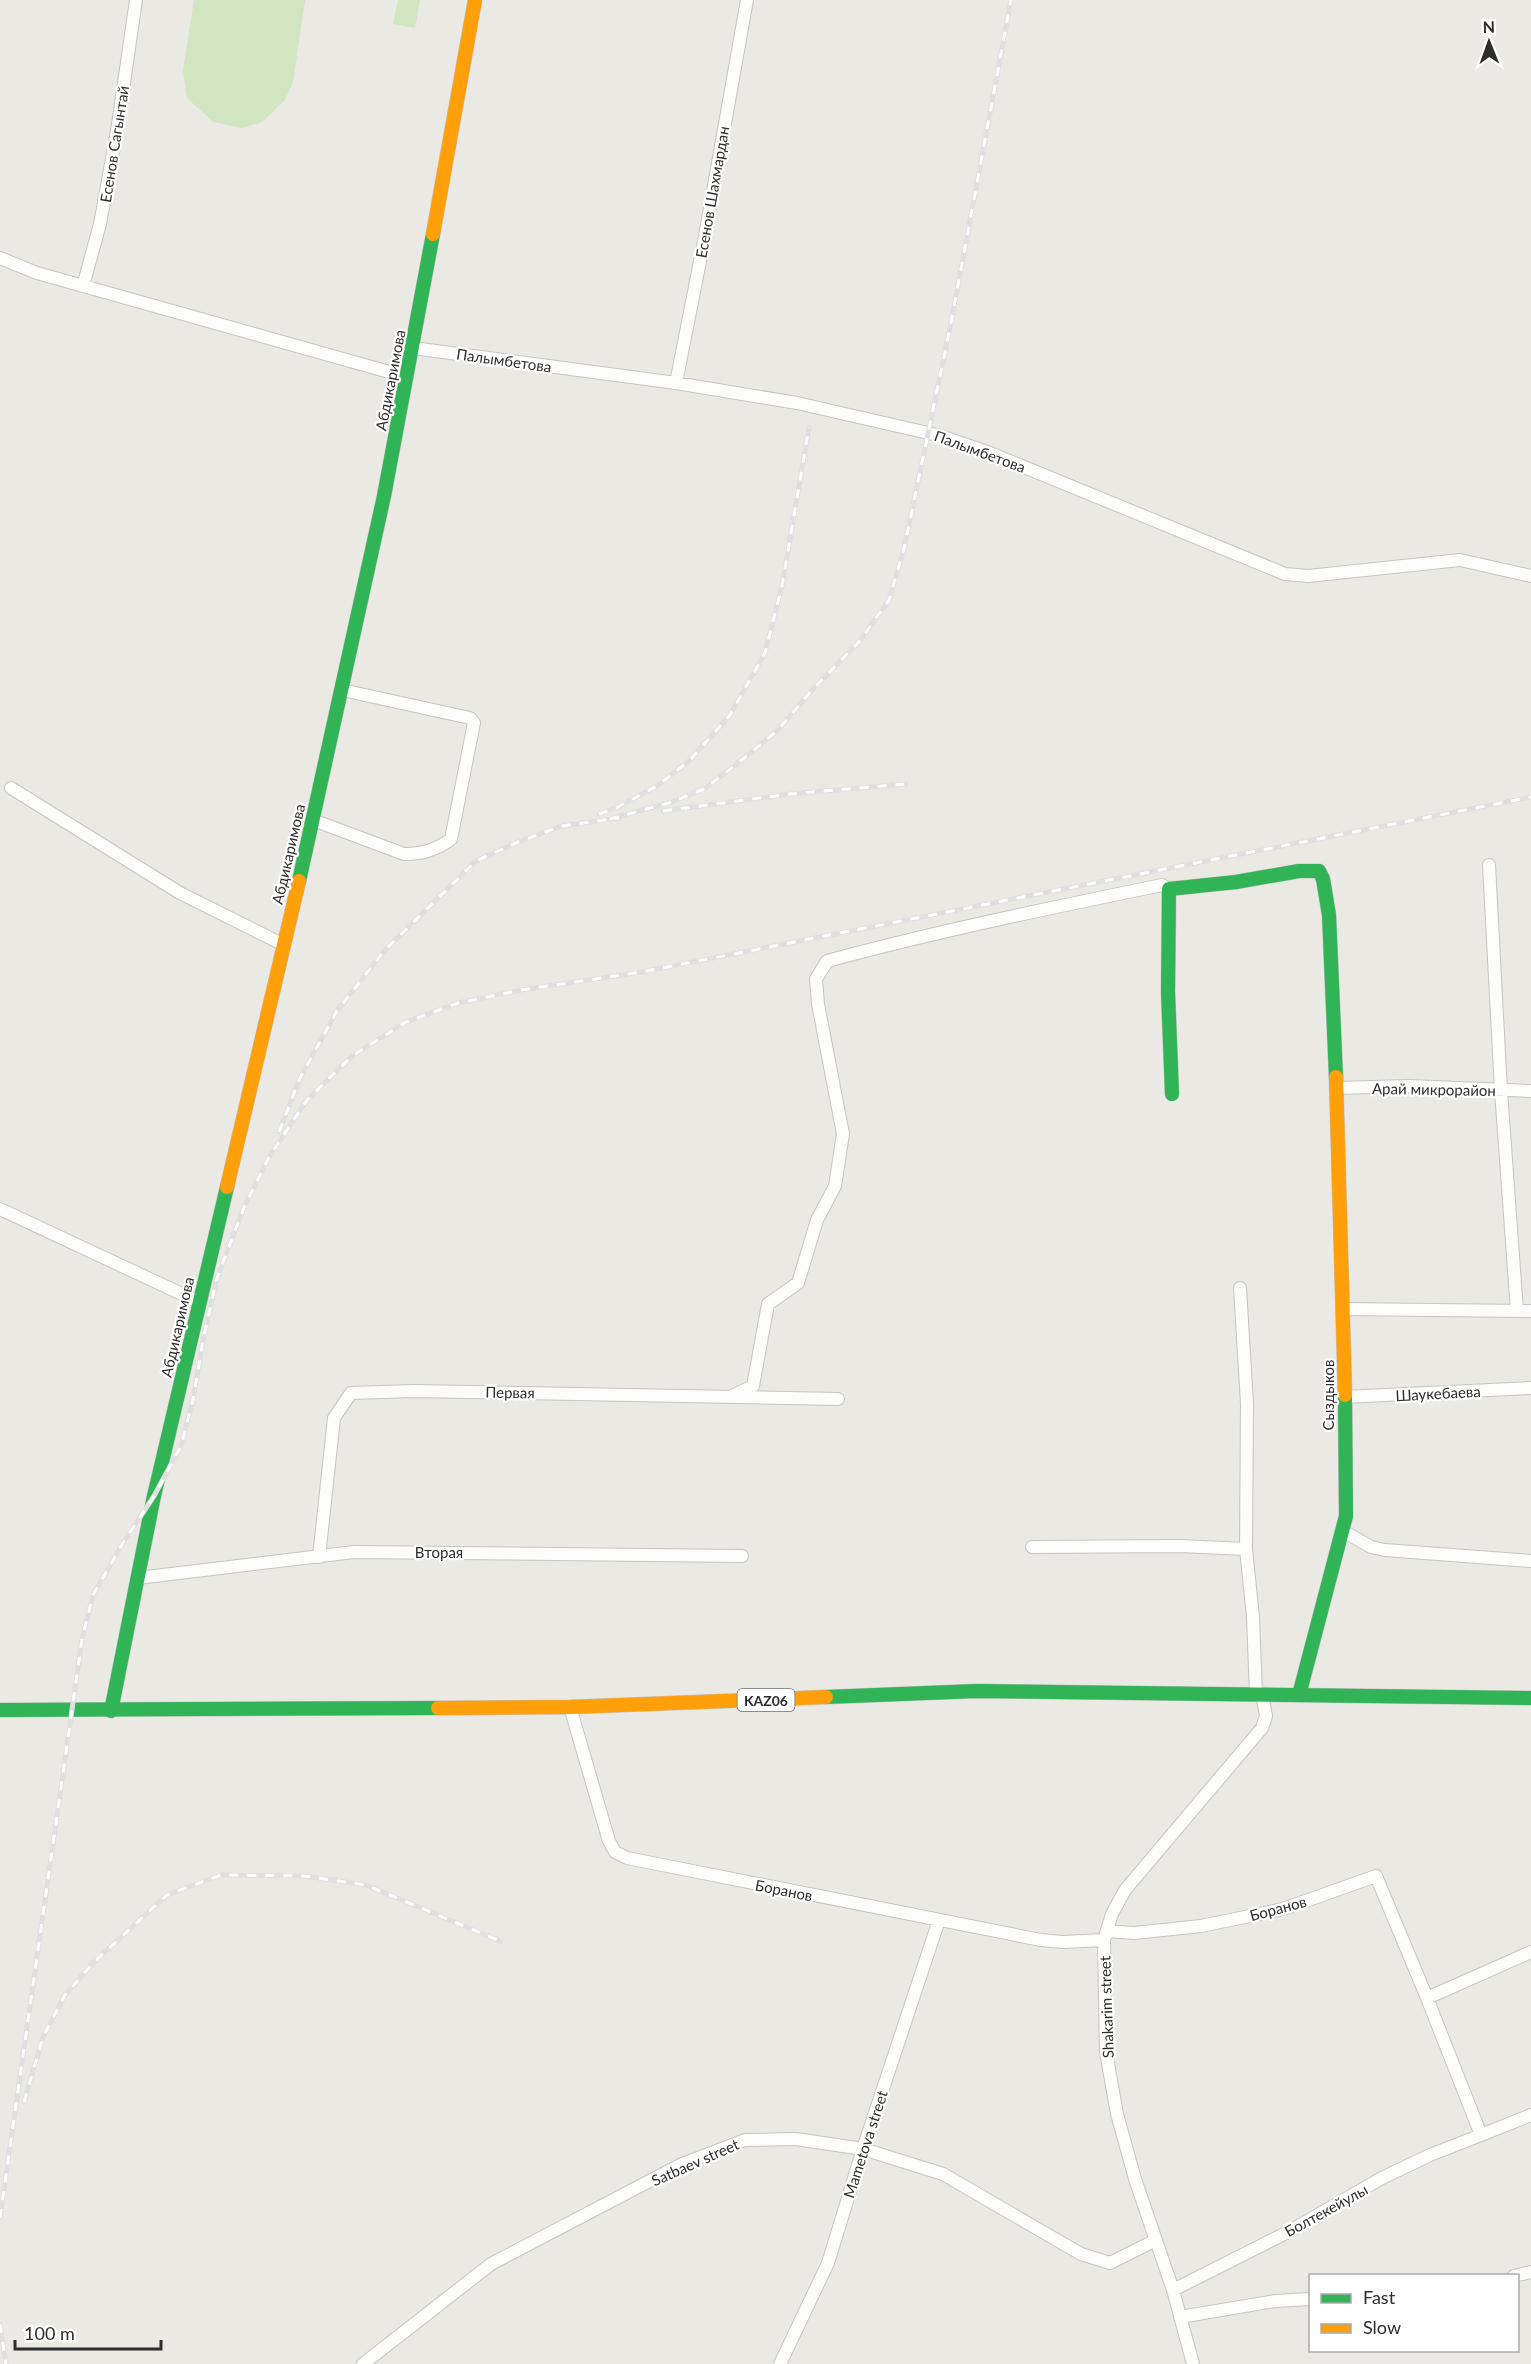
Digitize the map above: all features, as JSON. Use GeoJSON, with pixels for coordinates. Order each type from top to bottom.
{"type":"FeatureCollection","features":[{"type":"Feature","properties":{"kind":"main road","name":"Абдикаримова"},"geometry":{"type":"LineString","coordinates":[[111,1711],[157,1484],[342,690],[413,348],[475,0]]}},
{"type":"Feature","properties":{"kind":"main road","name":"Сыздыков"},"geometry":{"type":"LineString","coordinates":[[1169,889],[1236,882],[1299,871],[1319,871],[1323,879],[1329,915],[1336,1088],[1346,1516],[1299,1695]]}},
{"type":"Feature","properties":{"kind":"main road"},"geometry":{"type":"LineString","coordinates":[[1169,889],[1170,1006],[1168,1035],[1172,1094]]}},
{"type":"Feature","properties":{"kind":"main road","name":"KАZ06"},"geometry":{"type":"LineString","coordinates":[[0,1710],[570,1707],[977,1691],[1531,1698]]}},
{"type":"Feature","properties":{"kind":"street","name":"Есенов Сагынтай"},"geometry":{"type":"LineString","coordinates":[[83,286],[103,212],[136,0]]}},
{"type":"Feature","properties":{"kind":"street","name":"Есенов Шахмардан"},"geometry":{"type":"LineString","coordinates":[[676,383],[747,0]]}},
{"type":"Feature","properties":{"kind":"street"},"geometry":{"type":"LineString","coordinates":[[0,258],[37,273],[407,377]]}},
{"type":"Feature","properties":{"kind":"street","name":"Палымбетова"},"geometry":{"type":"LineString","coordinates":[[413,348],[676,383],[798,403],[937,435],[990,453],[1285,574],[1308,576],[1460,560],[1531,576]]}},
{"type":"Feature","properties":{"kind":"street"},"geometry":{"type":"LineString","coordinates":[[313,820],[404,854],[415,855],[444,845],[451,839],[474,723],[470,718],[342,690]]}},
{"type":"Feature","properties":{"kind":"street"},"geometry":{"type":"LineString","coordinates":[[11,788],[180,893],[284,945]]}},
{"type":"Feature","properties":{"kind":"street"},"geometry":{"type":"LineString","coordinates":[[1489,865],[1501,1091],[1517,1311]]}},
{"type":"Feature","properties":{"kind":"street"},"geometry":{"type":"LineString","coordinates":[[729,1397],[753,1386],[768,1304],[798,1283],[818,1220],[835,1186],[843,1134],[818,1004],[816,979],[827,961],[918,936],[1023,913],[1162,885],[1169,889]]}},
{"type":"Feature","properties":{"kind":"street","name":"Арай микрорайон"},"geometry":{"type":"LineString","coordinates":[[1336,1088],[1410,1086],[1531,1091]]}},
{"type":"Feature","properties":{"kind":"street"},"geometry":{"type":"LineString","coordinates":[[0,1209],[199,1302]]}},
{"type":"Feature","properties":{"kind":"street","name":"Shakarim street"},"geometry":{"type":"LineString","coordinates":[[1193,2364],[1173,2290],[1135,2179],[1117,2114],[1106,2052],[1106,1935],[1112,1914],[1125,1890],[1262,1728],[1266,1716],[1259,1694],[1246,1549],[1248,1404],[1240,1288]]}},
{"type":"Feature","properties":{"kind":"street"},"geometry":{"type":"LineString","coordinates":[[1342,1309],[1531,1311]]}},
{"type":"Feature","properties":{"kind":"street","name":"Шаукебаева"},"geometry":{"type":"LineString","coordinates":[[1344,1397],[1531,1388]]}},
{"type":"Feature","properties":{"kind":"street","name":"Первая"},"geometry":{"type":"LineString","coordinates":[[319,1557],[334,1418],[351,1393],[415,1391],[838,1400]]}},
{"type":"Feature","properties":{"kind":"street"},"geometry":{"type":"LineString","coordinates":[[1343,1531],[1371,1546],[1385,1550],[1531,1561]]}},
{"type":"Feature","properties":{"kind":"street"},"geometry":{"type":"LineString","coordinates":[[1032,1547],[1180,1546],[1246,1549]]}},
{"type":"Feature","properties":{"kind":"street","name":"Вторая"},"geometry":{"type":"LineString","coordinates":[[138,1578],[354,1552],[742,1556]]}},
{"type":"Feature","properties":{"kind":"street","name":"Боранов"},"geometry":{"type":"LineString","coordinates":[[570,1707],[609,1841],[615,1852],[627,1858],[1041,1940],[1063,1942],[1106,1935],[1201,1926],[1236,1919],[1283,1909],[1376,1876],[1427,1998]]}},
{"type":"Feature","properties":{"kind":"street","name":"Mametova street"},"geometry":{"type":"LineString","coordinates":[[780,2364],[828,2263],[863,2149],[939,1920]]}},
{"type":"Feature","properties":{"kind":"street"},"geometry":{"type":"LineString","coordinates":[[1481,2135],[1427,1998],[1531,1952]]}},
{"type":"Feature","properties":{"kind":"street","name":"Болтекейулы"},"geometry":{"type":"LineString","coordinates":[[1173,2290],[1290,2231],[1382,2178],[1430,2155],[1531,2115]]}},
{"type":"Feature","properties":{"kind":"street","name":"Satbaev street"},"geometry":{"type":"LineString","coordinates":[[363,2364],[491,2264],[682,2164],[745,2140],[796,2139],[863,2149],[943,2174],[1081,2254],[1110,2263],[1156,2240]]}},
{"type":"Feature","properties":{"kind":"street"},"geometry":{"type":"LineString","coordinates":[[1180,2317],[1275,2301],[1309,2299]]}},
{"type":"Feature","properties":{"kind":"green space"},"geometry":{"type":"Polygon","coordinates":[[[194,0],[305,0],[293,82],[285,100],[262,122],[242,128],[213,122],[187,98],[183,70],[194,0]]]}},
{"type":"Feature","properties":{"kind":"green space"},"geometry":{"type":"Polygon","coordinates":[[[398,0],[420,0],[415,28],[393,24],[398,0]]]}},
{"type":"Feature","properties":{"kind":"railway"},"geometry":{"type":"LineString","coordinates":[[610,819],[672,802],[704,789],[737,764],[778,730],[812,690],[858,643],[889,600],[904,549],[951,323],[1011,0]]}},
{"type":"Feature","properties":{"kind":"railway"},"geometry":{"type":"LineString","coordinates":[[599,814],[616,808],[657,786],[689,761],[730,715],[765,653],[782,586],[809,427]]}},
{"type":"Feature","properties":{"kind":"railway"},"geometry":{"type":"LineString","coordinates":[[663,811],[790,794],[905,784]]}},
{"type":"Feature","properties":{"kind":"railway"},"geometry":{"type":"LineString","coordinates":[[0,2218],[82,1639],[93,1595],[154,1496],[181,1446],[193,1400],[217,1278],[245,1205],[269,1157],[307,1100],[352,1056],[406,1022],[458,1003],[521,990],[642,972],[1531,797]]}},
{"type":"Feature","properties":{"kind":"railway"},"geometry":{"type":"LineString","coordinates":[[279,1132],[300,1078],[337,1011],[384,951],[476,861],[562,826],[619,818]]}},
{"type":"Feature","properties":{"kind":"railway"},"geometry":{"type":"LineString","coordinates":[[24,2102],[43,2037],[65,1995],[93,1963],[167,1895],[221,1875],[305,1876],[366,1885],[500,1941]]}},
{"type":"Feature","properties":{"kind":"railway"},"geometry":{"type":"LineString","coordinates":[[0,2324],[6,2364]]}},
{"type":"Feature","properties":{"kind":"traffic: fast"},"geometry":{"type":"LineString","coordinates":[[299,881],[384,496],[433,234]]}},
{"type":"Feature","properties":{"kind":"traffic: fast"},"geometry":{"type":"LineString","coordinates":[[1172,1094],[1168,992],[1169,889],[1236,882],[1299,871],[1319,871],[1323,879],[1329,915],[1336,1077]]}},
{"type":"Feature","properties":{"kind":"traffic: fast"},"geometry":{"type":"LineString","coordinates":[[111,1711],[154,1496],[227,1187]]}},
{"type":"Feature","properties":{"kind":"traffic: fast"},"geometry":{"type":"LineString","coordinates":[[1299,1695],[1346,1516],[1345,1395]]}},
{"type":"Feature","properties":{"kind":"traffic: fast"},"geometry":{"type":"LineString","coordinates":[[826,1697],[977,1691],[1531,1698]]}},
{"type":"Feature","properties":{"kind":"traffic: fast"},"geometry":{"type":"LineString","coordinates":[[0,1710],[438,1708]]}},
{"type":"Feature","properties":{"kind":"traffic: slow"},"geometry":{"type":"LineString","coordinates":[[433,234],[475,0]]}},
{"type":"Feature","properties":{"kind":"traffic: slow"},"geometry":{"type":"LineString","coordinates":[[227,1187],[299,881]]}},
{"type":"Feature","properties":{"kind":"traffic: slow"},"geometry":{"type":"LineString","coordinates":[[1336,1077],[1345,1395]]}},
{"type":"Feature","properties":{"kind":"traffic: slow"},"geometry":{"type":"LineString","coordinates":[[438,1708],[570,1707],[826,1697]]}}]}
